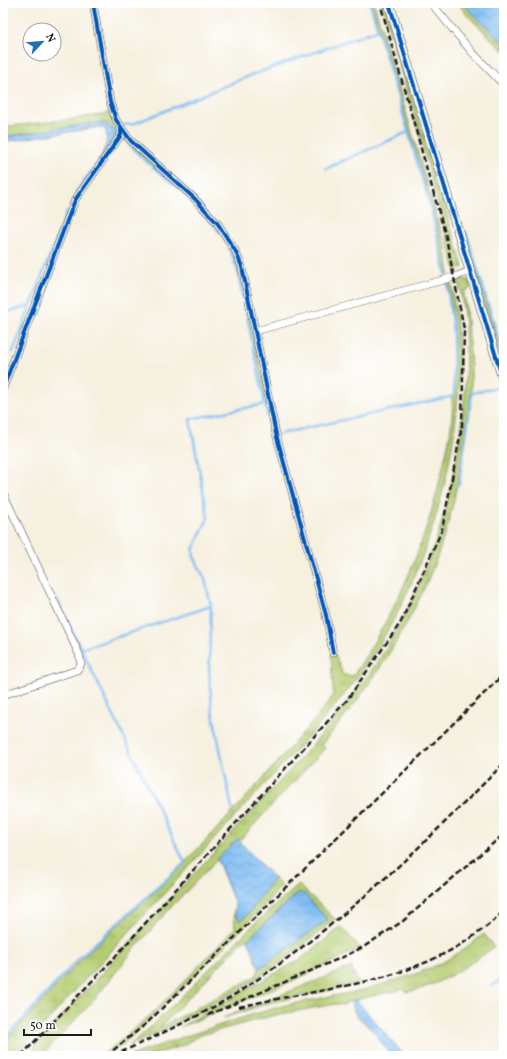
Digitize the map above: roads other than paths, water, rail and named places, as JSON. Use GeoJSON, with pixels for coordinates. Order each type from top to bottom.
{"type":"FeatureCollection","features":[{"type":"Feature","properties":{"kind":"street"},"geometry":{"type":"LineString","coordinates":[[93,3],[110,102],[114,116],[121,129],[131,141],[195,199],[228,238],[242,267],[276,434],[326,615],[333,653]]}},
{"type":"Feature","properties":{"kind":"street"},"geometry":{"type":"LineString","coordinates":[[389,3],[504,383]]}},
{"type":"Feature","properties":{"kind":"street"},"geometry":{"type":"LineString","coordinates":[[432,3],[471,51],[504,85]]}},
{"type":"Feature","properties":{"kind":"street"},"geometry":{"type":"LineString","coordinates":[[3,388],[75,200],[121,135],[121,129]]}},
{"type":"Feature","properties":{"kind":"street"},"geometry":{"type":"LineString","coordinates":[[255,331],[454,276],[470,270]]}},
{"type":"Feature","properties":{"kind":"street"},"geometry":{"type":"LineString","coordinates":[[3,493],[79,654],[81,664],[77,670],[3,694]]}},
{"type":"Feature","properties":{"kind":"water"},"geometry":{"type":"Polygon","coordinates":[[[463,3],[504,3],[504,43],[479,20],[463,3]]]}},
{"type":"Feature","properties":{"kind":"water"},"geometry":{"type":"Polygon","coordinates":[[[96,123],[107,123],[110,128],[118,131],[99,162],[107,141],[106,130],[101,127],[3,142],[3,137],[96,123]]]}},
{"type":"Feature","properties":{"kind":"water"},"geometry":{"type":"Polygon","coordinates":[[[237,839],[274,878],[250,912],[240,921],[234,912],[235,904],[217,859],[237,839]]]}},
{"type":"Feature","properties":{"kind":"water"},"geometry":{"type":"Polygon","coordinates":[[[299,892],[304,894],[328,920],[259,969],[248,939],[299,892]]]}},
{"type":"Feature","properties":{"kind":"water"},"geometry":{"type":"Polygon","coordinates":[[[356,1000],[405,1056],[391,1056],[375,1033],[356,1015],[350,1001],[356,1000]]]}},
{"type":"Feature","properties":{"kind":"waterway"},"geometry":{"type":"LineString","coordinates":[[370,3],[432,212],[446,274]]}},
{"type":"Feature","properties":{"kind":"waterway"},"geometry":{"type":"LineString","coordinates":[[123,125],[133,124],[249,76],[377,30]]}},
{"type":"Feature","properties":{"kind":"waterway"},"geometry":{"type":"LineString","coordinates":[[325,169],[408,132]]}},
{"type":"Feature","properties":{"kind":"waterway"},"geometry":{"type":"LineString","coordinates":[[124,139],[142,158],[178,188]]}},
{"type":"Feature","properties":{"kind":"waterway"},"geometry":{"type":"LineString","coordinates":[[76,192],[92,170]]}},
{"type":"Feature","properties":{"kind":"waterway"},"geometry":{"type":"LineString","coordinates":[[189,198],[198,207]]}},
{"type":"Feature","properties":{"kind":"waterway"},"geometry":{"type":"LineString","coordinates":[[13,352],[67,211]]}},
{"type":"Feature","properties":{"kind":"waterway"},"geometry":{"type":"LineString","coordinates":[[211,221],[219,232]]}},
{"type":"Feature","properties":{"kind":"waterway"},"geometry":{"type":"LineString","coordinates":[[466,232],[504,356]]}},
{"type":"Feature","properties":{"kind":"waterway"},"geometry":{"type":"LineString","coordinates":[[229,248],[237,269],[265,404],[190,419],[208,518],[193,550],[194,557],[205,579],[211,606],[209,670],[212,709],[232,809]]}},
{"type":"Feature","properties":{"kind":"waterway"},"geometry":{"type":"LineString","coordinates":[[279,434],[454,396],[453,331],[447,283]]}},
{"type":"Feature","properties":{"kind":"waterway"},"geometry":{"type":"LineString","coordinates":[[3,313],[30,306]]}},
{"type":"Feature","properties":{"kind":"waterway"},"geometry":{"type":"LineString","coordinates":[[459,485],[472,393],[499,387]]}},
{"type":"Feature","properties":{"kind":"waterway"},"geometry":{"type":"LineString","coordinates":[[265,404],[272,436]]}},
{"type":"Feature","properties":{"kind":"waterway"},"geometry":{"type":"LineString","coordinates":[[3,485],[7,494]]}},
{"type":"Feature","properties":{"kind":"waterway"},"geometry":{"type":"LineString","coordinates":[[3,1041],[80,957],[185,863],[57,599]]}},
{"type":"Feature","properties":{"kind":"waterway"},"geometry":{"type":"LineString","coordinates":[[81,649],[211,606]]}},
{"type":"Feature","properties":{"kind":"waterway"},"geometry":{"type":"LineString","coordinates":[[492,986],[504,977]]}},
{"type":"Feature","properties":{"kind":"railway"},"geometry":{"type":"LineString","coordinates":[[21,1056],[113,959],[347,700],[401,622],[442,530],[462,426],[464,329],[446,237],[380,3]]}},
{"type":"Feature","properties":{"kind":"railway"},"geometry":{"type":"LineString","coordinates":[[106,1056],[147,1023],[504,674]]}},
{"type":"Feature","properties":{"kind":"railway"},"geometry":{"type":"LineString","coordinates":[[113,1056],[207,1011],[274,968],[309,942],[377,886],[410,856],[504,763]]}},
{"type":"Feature","properties":{"kind":"railway"},"geometry":{"type":"LineString","coordinates":[[208,1015],[343,957],[365,946],[403,921],[504,834]]}},
{"type":"Feature","properties":{"kind":"railway"},"geometry":{"type":"LineString","coordinates":[[239,1007],[345,986],[412,968],[444,954],[474,935],[504,911]]}}]}
